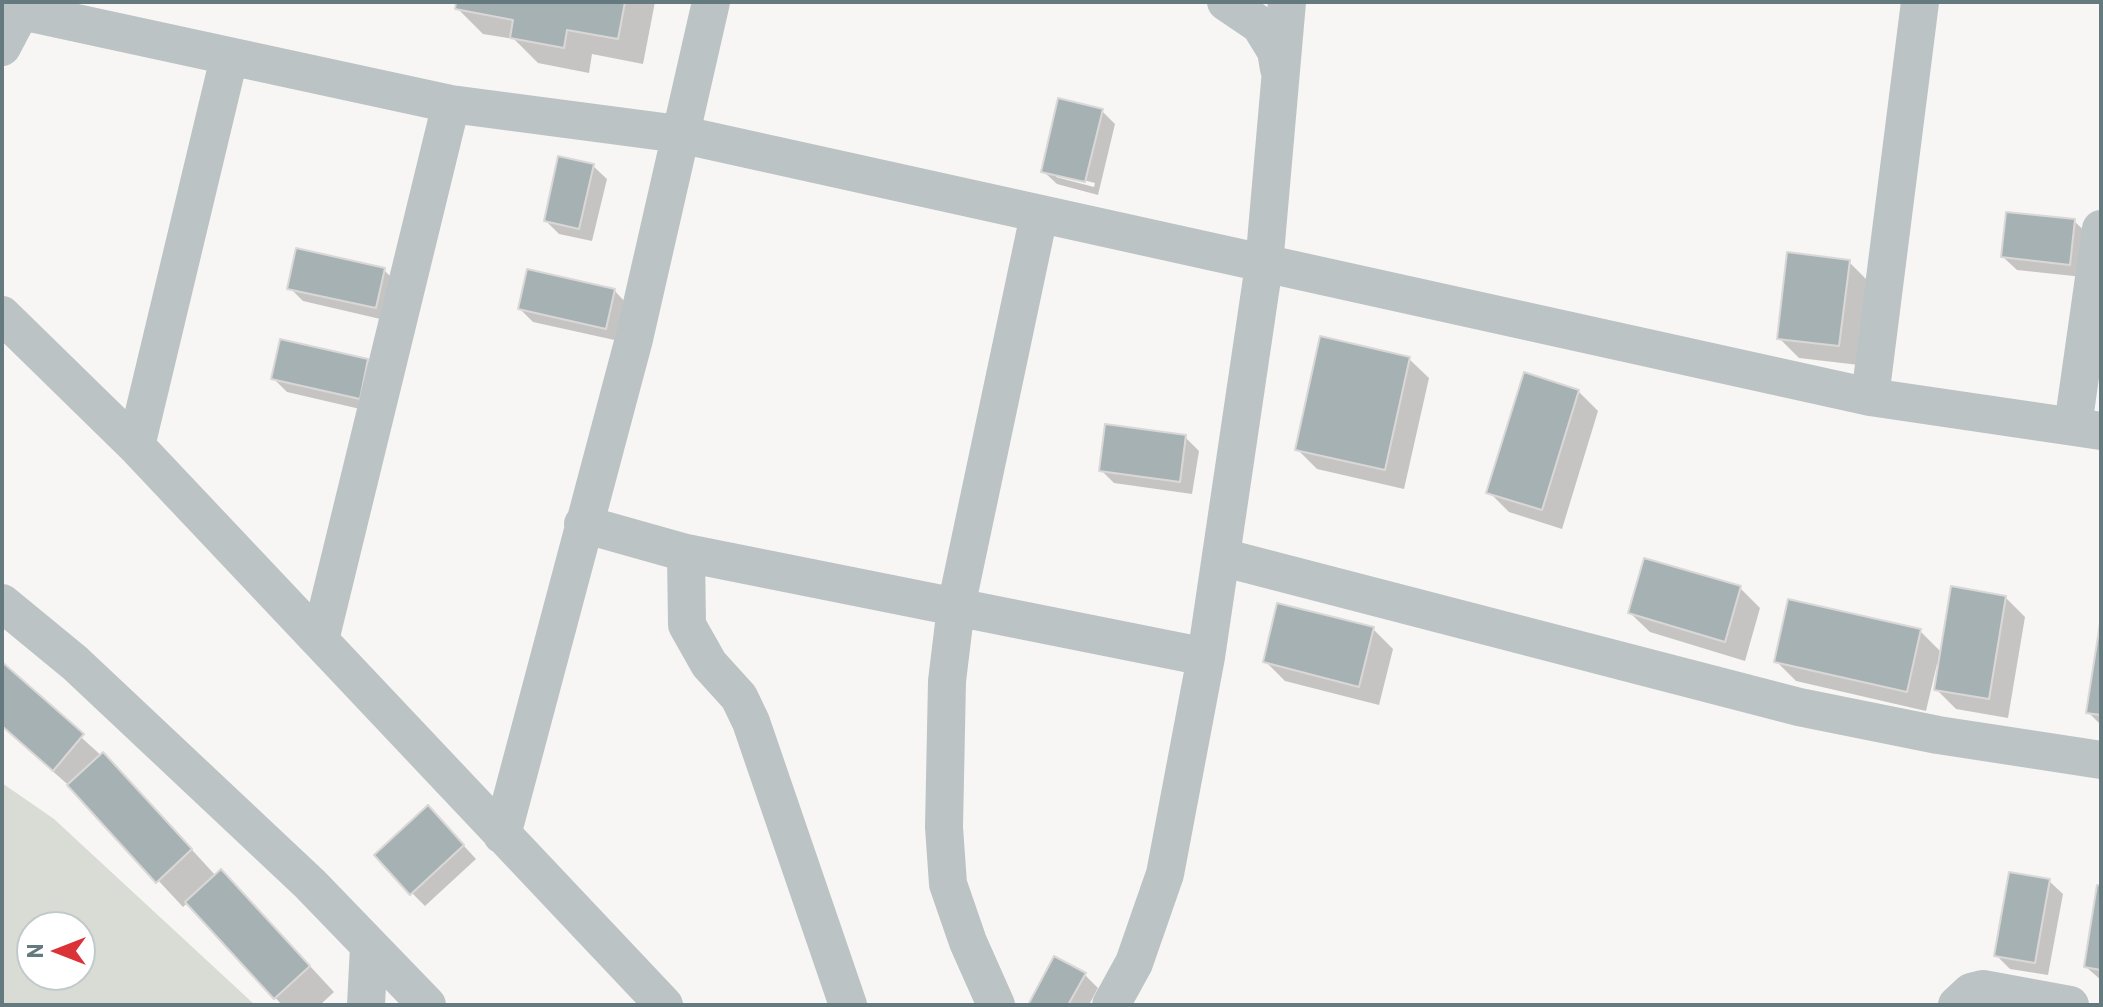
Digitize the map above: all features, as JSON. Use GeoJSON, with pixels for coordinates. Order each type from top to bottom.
{"type":"FeatureCollection","features":[{"type":"Feature","properties":{"kind":"street"},"geometry":{"type":"LineString","coordinates":[[502,835],[634,339],[711,2]]}},
{"type":"Feature","properties":{"kind":"street"},"geometry":{"type":"LineString","coordinates":[[1226,2],[1260,25],[1276,51],[1282,80]]}},
{"type":"Feature","properties":{"kind":"street"},"geometry":{"type":"LineString","coordinates":[[1111,1005],[1134,963],[1165,874],[1206,657],[1264,265],[1287,2]]}},
{"type":"Feature","properties":{"kind":"street"},"geometry":{"type":"LineString","coordinates":[[1870,397],[1920,2]]}},
{"type":"Feature","properties":{"kind":"street"},"geometry":{"type":"LineString","coordinates":[[2,47],[21,7],[229,58],[451,104],[679,134],[1870,397],[2087,429],[2101,229]]}},
{"type":"Feature","properties":{"kind":"street"},"geometry":{"type":"LineString","coordinates":[[136,446],[229,58]]}},
{"type":"Feature","properties":{"kind":"street"},"geometry":{"type":"LineString","coordinates":[[320,640],[451,104]]}},
{"type":"Feature","properties":{"kind":"street"},"geometry":{"type":"LineString","coordinates":[[996,1005],[955,911],[944,852],[947,681],[956,607],[1039,215]]}},
{"type":"Feature","properties":{"kind":"street"},"geometry":{"type":"LineString","coordinates":[[2,315],[136,446],[664,1005]]}},
{"type":"Feature","properties":{"kind":"street"},"geometry":{"type":"LineString","coordinates":[[583,524],[686,553],[1206,657]]}},
{"type":"Feature","properties":{"kind":"street"},"geometry":{"type":"LineString","coordinates":[[686,553],[687,625],[709,664],[739,697],[751,722],[848,1005]]}},
{"type":"Feature","properties":{"kind":"street"},"geometry":{"type":"LineString","coordinates":[[1221,557],[1799,707],[1938,735],[2101,760]]}},
{"type":"Feature","properties":{"kind":"street"},"geometry":{"type":"LineString","coordinates":[[2,603],[75,663],[310,884],[427,1005]]}},
{"type":"Feature","properties":{"kind":"street"},"geometry":{"type":"LineString","coordinates":[[366,1005],[369,946]]}},
{"type":"Feature","properties":{"kind":"street"},"geometry":{"type":"LineString","coordinates":[[1957,1005],[1971,992],[1983,989],[2070,1005]]}},
{"type":"Feature","properties":{"kind":"shaded area"},"geometry":{"type":"Polygon","coordinates":[[[2,783],[54,819],[255,1005],[2,1005],[2,783]]]}},
{"type":"Feature","properties":{"kind":"building"},"geometry":{"type":"Polygon","coordinates":[[[456,2],[625,2],[618,39],[567,30],[564,48],[510,38],[513,20],[455,9],[456,2]]]}},
{"type":"Feature","properties":{"kind":"building"},"geometry":{"type":"Polygon","coordinates":[[[1058,98],[1103,109],[1085,182],[1041,172],[1058,98]]]}},
{"type":"Feature","properties":{"kind":"building"},"geometry":{"type":"Polygon","coordinates":[[[558,156],[594,164],[579,229],[544,221],[558,156]]]}},
{"type":"Feature","properties":{"kind":"building"},"geometry":{"type":"Polygon","coordinates":[[[2006,212],[2075,219],[2070,265],[2001,257],[2006,212]]]}},
{"type":"Feature","properties":{"kind":"building"},"geometry":{"type":"Polygon","coordinates":[[[296,248],[385,268],[376,308],[287,289],[296,248]]]}},
{"type":"Feature","properties":{"kind":"building"},"geometry":{"type":"Polygon","coordinates":[[[1787,252],[1850,260],[1839,346],[1777,339],[1787,252]]]}},
{"type":"Feature","properties":{"kind":"building"},"geometry":{"type":"Polygon","coordinates":[[[527,269],[615,289],[606,329],[518,309],[527,269]]]}},
{"type":"Feature","properties":{"kind":"building"},"geometry":{"type":"Polygon","coordinates":[[[1320,336],[1410,357],[1385,470],[1295,450],[1320,336]]]}},
{"type":"Feature","properties":{"kind":"building"},"geometry":{"type":"Polygon","coordinates":[[[280,339],[368,359],[360,399],[271,379],[280,339]]]}},
{"type":"Feature","properties":{"kind":"building"},"geometry":{"type":"Polygon","coordinates":[[[1524,372],[1579,390],[1542,510],[1486,493],[1524,372]]]}},
{"type":"Feature","properties":{"kind":"building"},"geometry":{"type":"Polygon","coordinates":[[[1105,424],[1186,435],[1180,482],[1099,471],[1105,424]]]}},
{"type":"Feature","properties":{"kind":"building"},"geometry":{"type":"Polygon","coordinates":[[[1644,558],[1741,586],[1725,642],[1628,613],[1644,558]]]}},
{"type":"Feature","properties":{"kind":"building"},"geometry":{"type":"Polygon","coordinates":[[[1951,586],[2006,596],[1989,699],[1934,690],[1951,586]]]}},
{"type":"Feature","properties":{"kind":"building"},"geometry":{"type":"Polygon","coordinates":[[[1788,599],[1921,629],[1907,692],[1774,662],[1788,599]]]}},
{"type":"Feature","properties":{"kind":"building"},"geometry":{"type":"Polygon","coordinates":[[[1277,603],[1374,627],[1359,687],[1263,662],[1277,603]]]}},
{"type":"Feature","properties":{"kind":"building"},"geometry":{"type":"Polygon","coordinates":[[[2101,617],[2101,715],[2086,713],[2101,617]]]}},
{"type":"Feature","properties":{"kind":"building"},"geometry":{"type":"Polygon","coordinates":[[[2,662],[84,734],[53,771],[2,726],[2,662]]]}},
{"type":"Feature","properties":{"kind":"building"},"geometry":{"type":"Polygon","coordinates":[[[103,752],[192,849],[156,883],[67,785],[103,752]]]}},
{"type":"Feature","properties":{"kind":"building"},"geometry":{"type":"Polygon","coordinates":[[[428,805],[464,845],[410,895],[374,855],[428,805]]]}},
{"type":"Feature","properties":{"kind":"building"},"geometry":{"type":"Polygon","coordinates":[[[221,869],[310,966],[274,999],[185,902],[221,869]]]}},
{"type":"Feature","properties":{"kind":"building"},"geometry":{"type":"Polygon","coordinates":[[[2009,872],[2050,879],[2035,963],[1994,956],[2009,872]]]}},
{"type":"Feature","properties":{"kind":"building"},"geometry":{"type":"Polygon","coordinates":[[[2097,885],[2101,885],[2101,970],[2084,967],[2097,885]]]}},
{"type":"Feature","properties":{"kind":"building"},"geometry":{"type":"Polygon","coordinates":[[[1054,956],[1086,973],[1068,1005],[1028,1005],[1054,956]]]}}]}
